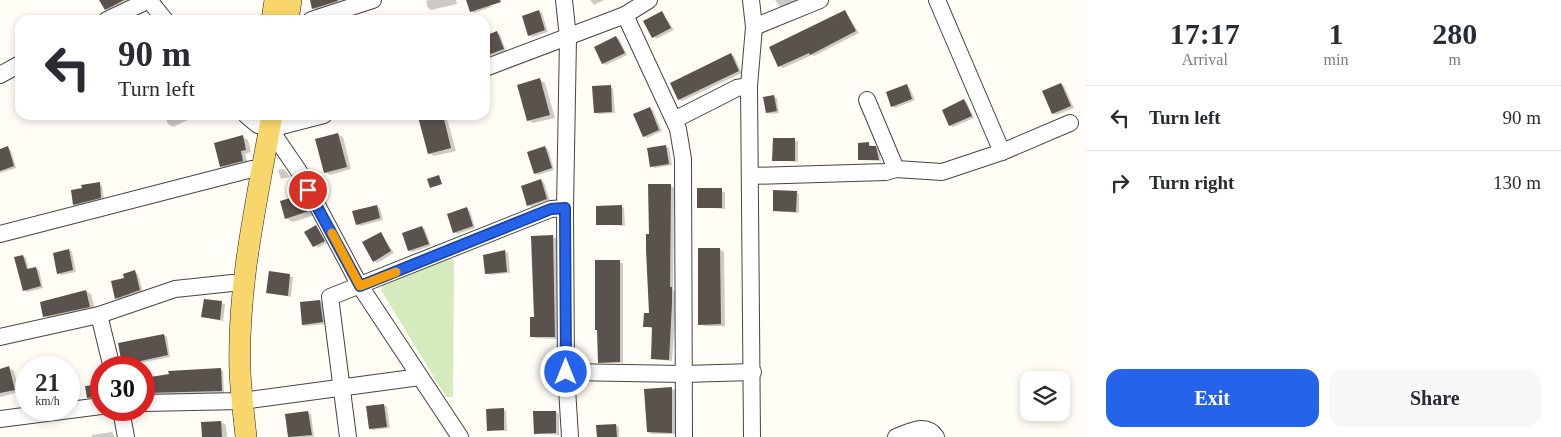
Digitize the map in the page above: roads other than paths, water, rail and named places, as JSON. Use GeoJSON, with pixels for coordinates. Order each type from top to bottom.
{"type":"FeatureCollection","features":[{"type":"Feature","properties":{"kind":"main road"},"geometry":{"type":"LineString","coordinates":[[273,15],[275,0]]}},
{"type":"Feature","properties":{"kind":"main road"},"geometry":{"type":"LineString","coordinates":[[289,15],[291,0]]}},
{"type":"Feature","properties":{"kind":"main road"},"geometry":{"type":"LineString","coordinates":[[246,437],[228,361],[232,283],[261,120]]}},
{"type":"Feature","properties":{"kind":"main road"},"geometry":{"type":"LineString","coordinates":[[235,437],[236,400],[240,371],[242,300],[257,194],[261,120]]}},
{"type":"Feature","properties":{"kind":"street"},"geometry":{"type":"LineString","coordinates":[[118,15],[149,0],[161,15]]}},
{"type":"Feature","properties":{"kind":"street"},"geometry":{"type":"LineString","coordinates":[[326,15],[372,0]]}},
{"type":"Feature","properties":{"kind":"street"},"geometry":{"type":"LineString","coordinates":[[564,0],[568,38],[565,208],[566,372],[570,437]]}},
{"type":"Feature","properties":{"kind":"street"},"geometry":{"type":"LineString","coordinates":[[490,66],[625,15],[649,0]]}},
{"type":"Feature","properties":{"kind":"street"},"geometry":{"type":"LineString","coordinates":[[751,0],[754,27],[749,86],[754,372],[752,437]]}},
{"type":"Feature","properties":{"kind":"street"},"geometry":{"type":"LineString","coordinates":[[754,27],[820,0]]}},
{"type":"Feature","properties":{"kind":"street"},"geometry":{"type":"LineString","coordinates":[[937,0],[1002,152]]}},
{"type":"Feature","properties":{"kind":"street"},"geometry":{"type":"LineString","coordinates":[[625,15],[652,77],[678,129],[683,159],[684,437]]}},
{"type":"Feature","properties":{"kind":"street"},"geometry":{"type":"LineString","coordinates":[[0,74],[15,66]]}},
{"type":"Feature","properties":{"kind":"street"},"geometry":{"type":"LineString","coordinates":[[674,120],[737,88],[749,86]]}},
{"type":"Feature","properties":{"kind":"street"},"geometry":{"type":"LineString","coordinates":[[867,100],[896,169]]}},
{"type":"Feature","properties":{"kind":"street"},"geometry":{"type":"LineString","coordinates":[[261,120],[300,173],[360,286],[460,437]]}},
{"type":"Feature","properties":{"kind":"street"},"geometry":{"type":"LineString","coordinates":[[750,176],[886,172],[896,169],[942,172],[1002,152],[1070,124]]}},
{"type":"Feature","properties":{"kind":"street"},"geometry":{"type":"LineString","coordinates":[[0,234],[252,169]]}},
{"type":"Feature","properties":{"kind":"street"},"geometry":{"type":"LineString","coordinates":[[348,437],[330,297],[551,209],[565,208]]}},
{"type":"Feature","properties":{"kind":"street"},"geometry":{"type":"LineString","coordinates":[[0,337],[99,315],[175,289],[232,283]]}},
{"type":"Feature","properties":{"kind":"street"},"geometry":{"type":"LineString","coordinates":[[99,315],[109,356]]}},
{"type":"Feature","properties":{"kind":"street"},"geometry":{"type":"LineString","coordinates":[[566,372],[684,374],[754,372]]}},
{"type":"Feature","properties":{"kind":"street"},"geometry":{"type":"LineString","coordinates":[[155,402],[236,400],[420,377]]}},
{"type":"Feature","properties":{"kind":"street"},"geometry":{"type":"LineString","coordinates":[[0,419],[90,407]]}},
{"type":"Feature","properties":{"kind":"street"},"geometry":{"type":"LineString","coordinates":[[124,421],[126,437]]}},
{"type":"Feature","properties":{"kind":"street"},"geometry":{"type":"LineString","coordinates":[[896,437],[924,428],[932,431],[936,437]]}}]}
